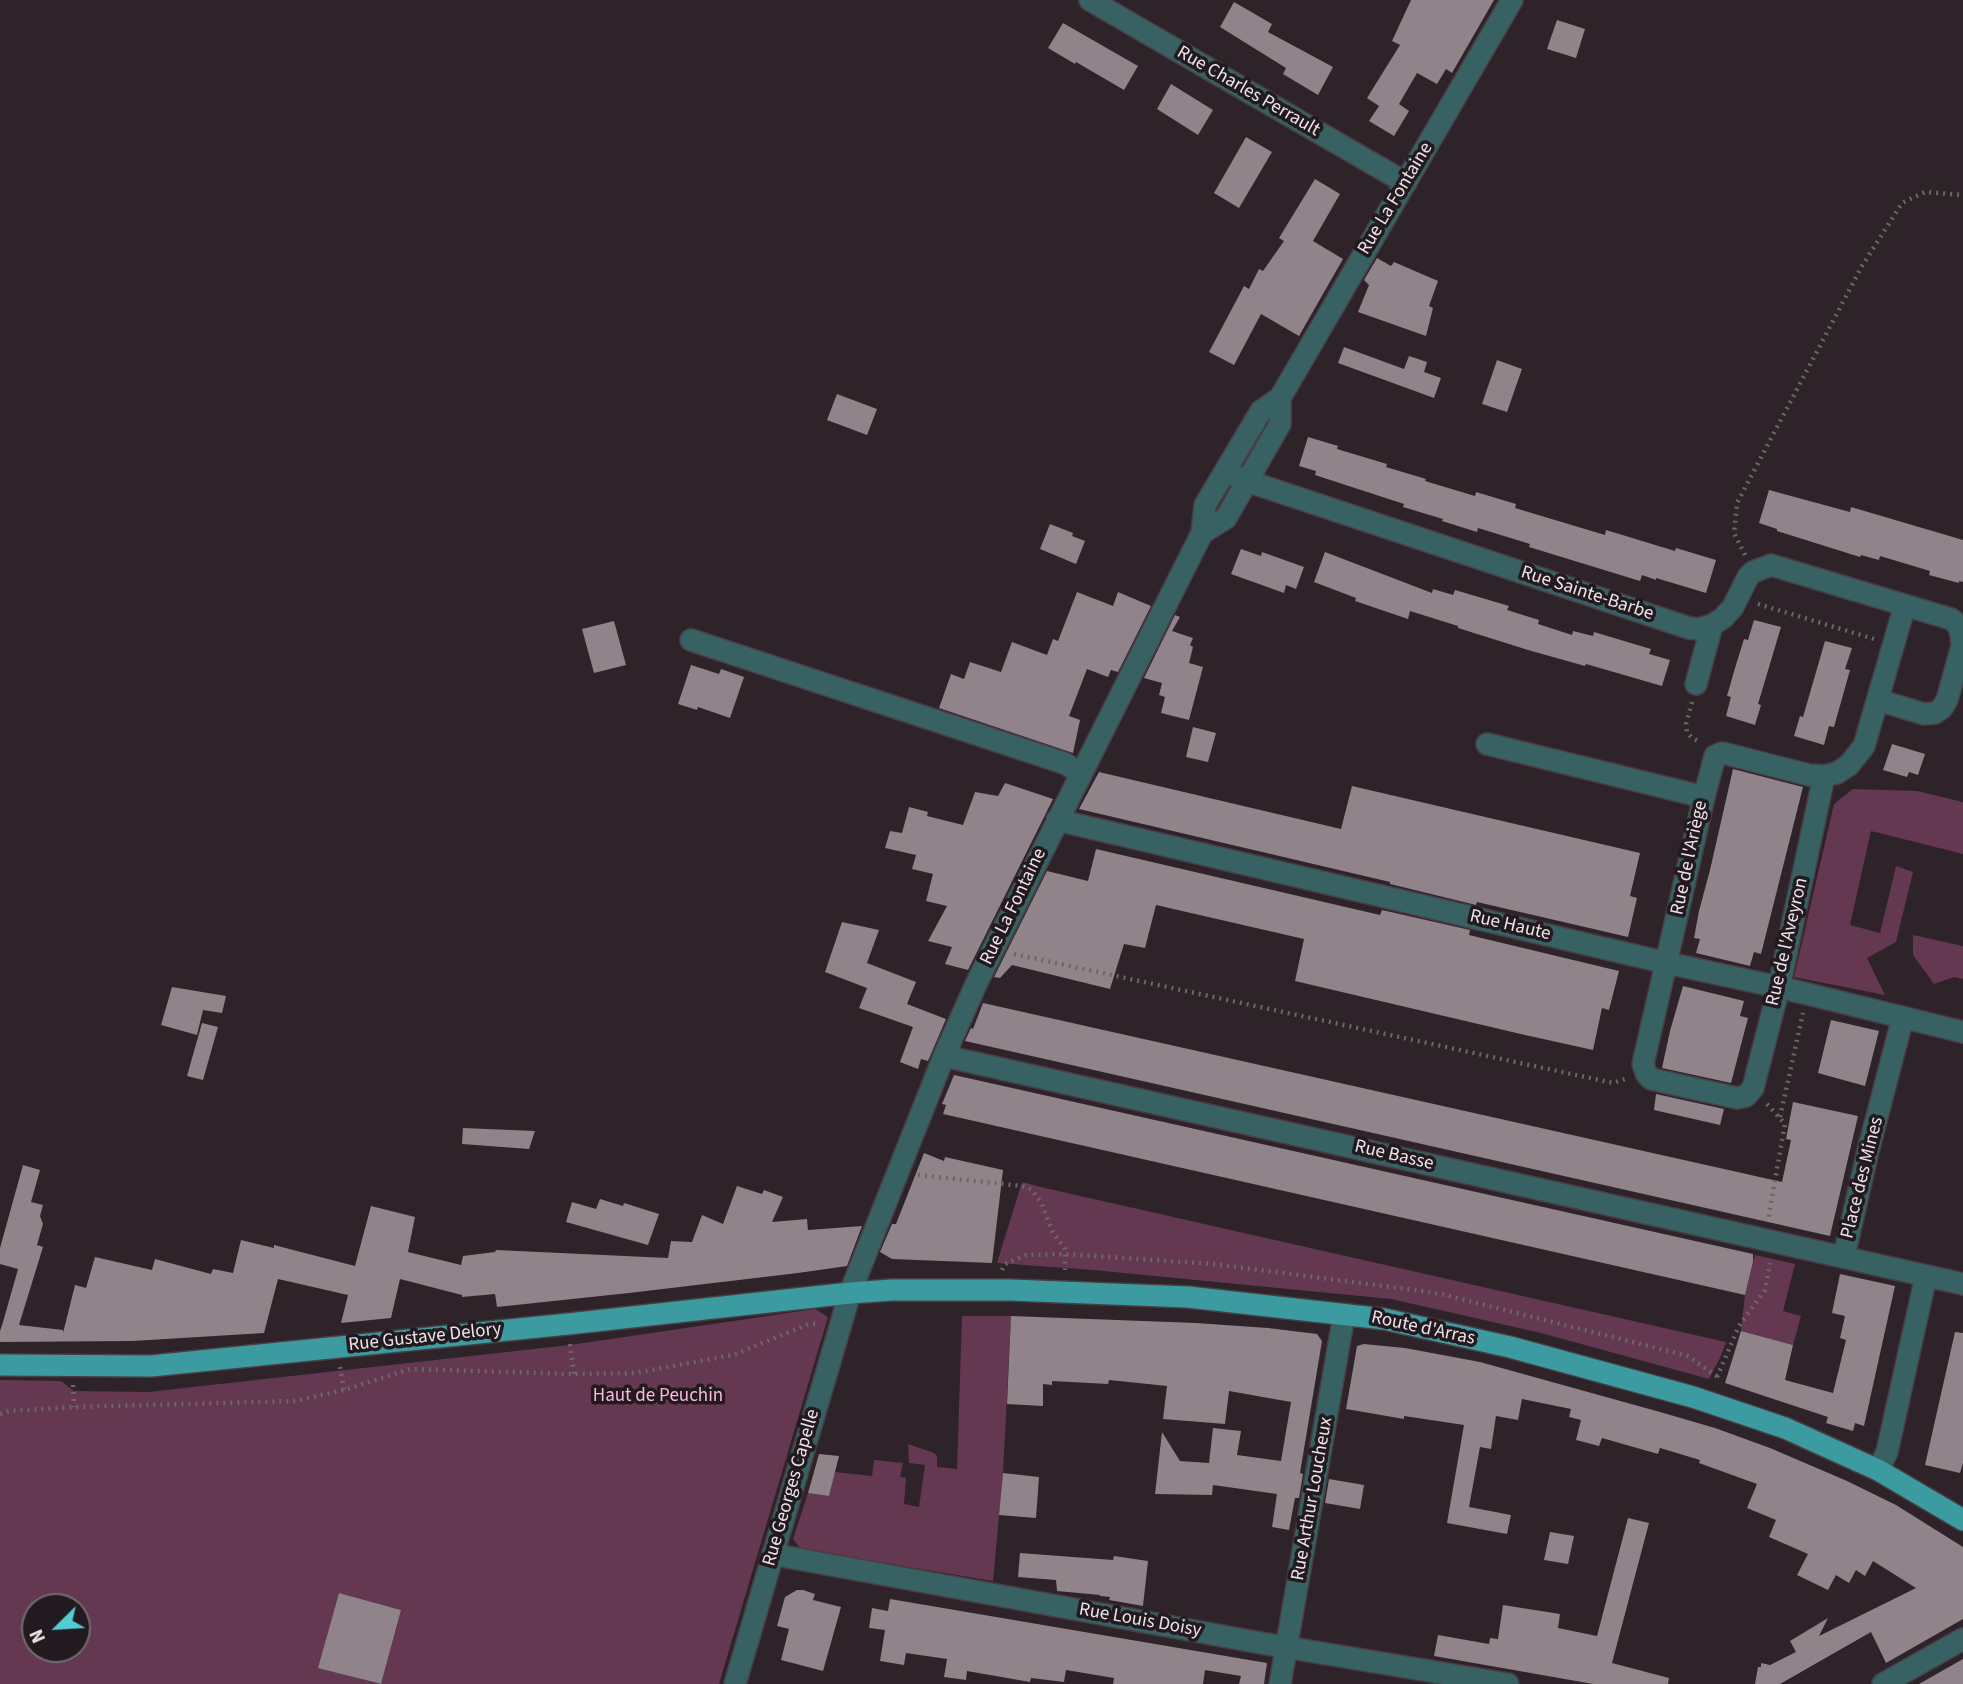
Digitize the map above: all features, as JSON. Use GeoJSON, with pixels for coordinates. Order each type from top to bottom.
{"type":"FeatureCollection","features":[{"type":"Feature","properties":{"kind":"main road","name":"Route d'Arras"},"geometry":{"type":"LineString","coordinates":[[850,1293],[892,1290],[1010,1290],[1188,1297],[1384,1319],[1510,1347],[1693,1396],[1785,1427],[1878,1471],[1963,1520]]}},
{"type":"Feature","properties":{"kind":"main road","name":"Rue Gustave Delory"},"geometry":{"type":"LineString","coordinates":[[0,1365],[151,1366],[850,1293]]}},
{"type":"Feature","properties":{"kind":"street","name":"Rue Charles Perrault"},"geometry":{"type":"LineString","coordinates":[[1090,0],[1406,183]]}},
{"type":"Feature","properties":{"kind":"street","name":"Rue La Fontaine"},"geometry":{"type":"LineString","coordinates":[[850,1293],[944,1056],[1057,820],[1202,533],[1205,505],[1261,411],[1280,398],[1512,0]]}},
{"type":"Feature","properties":{"kind":"street","name":"Rue La Fontaine"},"geometry":{"type":"LineString","coordinates":[[1202,533],[1226,518],[1280,424],[1280,398]]}},
{"type":"Feature","properties":{"kind":"street","name":"Rue Sainte-Barbe"},"geometry":{"type":"LineString","coordinates":[[1225,472],[1689,628],[1699,629],[1712,625]]}},
{"type":"Feature","properties":{"kind":"street"},"geometry":{"type":"LineString","coordinates":[[1696,684],[1712,625],[1724,618],[1733,607],[1748,577],[1753,572],[1771,565],[1951,619],[1958,625],[1962,646],[1947,700],[1942,708],[1935,713],[1924,714],[1878,700]]}},
{"type":"Feature","properties":{"kind":"street"},"geometry":{"type":"LineString","coordinates":[[1717,754],[1727,754],[1809,775],[1837,773],[1849,765],[1864,746],[1905,605]]}},
{"type":"Feature","properties":{"kind":"street"},"geometry":{"type":"LineString","coordinates":[[691,640],[1064,763],[1081,773]]}},
{"type":"Feature","properties":{"kind":"street"},"geometry":{"type":"LineString","coordinates":[[1487,744],[1704,797]]}},
{"type":"Feature","properties":{"kind":"street","name":"Rue de l'Ariège"},"geometry":{"type":"LineString","coordinates":[[1646,1073],[1643,1064],[1712,762],[1717,754]]}},
{"type":"Feature","properties":{"kind":"street","name":"Rue de l'Aveyron"},"geometry":{"type":"LineString","coordinates":[[1745,1093],[1779,988],[1824,776]]}},
{"type":"Feature","properties":{"kind":"street","name":"Rue Haute"},"geometry":{"type":"LineString","coordinates":[[1057,820],[1963,1032]]}},
{"type":"Feature","properties":{"kind":"street","name":"Place des Mines"},"geometry":{"type":"LineString","coordinates":[[1903,1017],[1844,1256],[1963,1284]]}},
{"type":"Feature","properties":{"kind":"street","name":"Rue Basse"},"geometry":{"type":"LineString","coordinates":[[944,1056],[1844,1256]]}},
{"type":"Feature","properties":{"kind":"street"},"geometry":{"type":"LineString","coordinates":[[1646,1073],[1651,1079],[1745,1093]]}},
{"type":"Feature","properties":{"kind":"street"},"geometry":{"type":"LineString","coordinates":[[1878,1471],[1887,1452],[1926,1276]]}},
{"type":"Feature","properties":{"kind":"street","name":"Rue Georges Capelle"},"geometry":{"type":"LineString","coordinates":[[735,1684],[850,1293]]}},
{"type":"Feature","properties":{"kind":"street","name":"Rue Arthur Loucheux"},"geometry":{"type":"LineString","coordinates":[[1280,1684],[1344,1315]]}},
{"type":"Feature","properties":{"kind":"street","name":"Rue Louis Doisy"},"geometry":{"type":"LineString","coordinates":[[773,1553],[1287,1647],[1508,1684]]}},
{"type":"Feature","properties":{"kind":"street"},"geometry":{"type":"LineString","coordinates":[[1883,1684],[1963,1639]]}},
{"type":"Feature","properties":{"kind":"path"},"geometry":{"type":"LineString","coordinates":[[1753,572],[1734,533],[1737,503],[1862,265],[1902,203],[1925,192],[1963,195]]}},
{"type":"Feature","properties":{"kind":"path"},"geometry":{"type":"LineString","coordinates":[[1738,598],[1894,645]]}},
{"type":"Feature","properties":{"kind":"path"},"geometry":{"type":"LineString","coordinates":[[1696,684],[1686,724],[1687,732],[1692,738],[1713,748],[1717,754]]}},
{"type":"Feature","properties":{"kind":"path"},"geometry":{"type":"LineString","coordinates":[[993,950],[1613,1083],[1646,1073]]}},
{"type":"Feature","properties":{"kind":"path"},"geometry":{"type":"LineString","coordinates":[[1780,1118],[1807,994]]}},
{"type":"Feature","properties":{"kind":"path"},"geometry":{"type":"LineString","coordinates":[[1693,1396],[1698,1381],[1714,1385],[1739,1326],[1765,1290],[1785,1124],[1745,1093]]}},
{"type":"Feature","properties":{"kind":"path"},"geometry":{"type":"LineString","coordinates":[[899,1173],[1022,1186],[1032,1190],[1042,1204],[1052,1231],[1065,1249],[1064,1292]]}},
{"type":"Feature","properties":{"kind":"path"},"geometry":{"type":"LineString","coordinates":[[568,1324],[574,1374]]}},
{"type":"Feature","properties":{"kind":"path"},"geometry":{"type":"LineString","coordinates":[[0,1414],[9,1411],[74,1407],[295,1401],[344,1390],[410,1369],[635,1373],[733,1355],[809,1324],[840,1324]]}},
{"type":"Feature","properties":{"kind":"green space"},"geometry":{"type":"Polygon","coordinates":[[[1853,789],[1917,791],[1963,802],[1963,854],[1871,831],[1850,925],[1880,933],[1896,866],[1913,872],[1896,942],[1867,958],[1885,995],[1794,977],[1834,804],[1853,789]]]}},
{"type":"Feature","properties":{"kind":"green space"},"geometry":{"type":"Polygon","coordinates":[[[1913,935],[1963,946],[1963,979],[1954,977],[1934,984],[1913,955],[1913,935]]]}},
{"type":"Feature","properties":{"kind":"green space"},"geometry":{"type":"Polygon","coordinates":[[[1022,1182],[1726,1342],[1709,1379],[1541,1333],[1391,1299],[997,1263],[1022,1182]]]}},
{"type":"Feature","properties":{"kind":"green space"},"geometry":{"type":"Polygon","coordinates":[[[1755,1255],[1795,1264],[1783,1311],[1801,1316],[1793,1345],[1741,1331],[1745,1295],[1755,1255]]]}},
{"type":"Feature","properties":{"kind":"green space","name":"Haut de Peuchin"},"geometry":{"type":"Polygon","coordinates":[[[815,1309],[828,1317],[719,1684],[381,1684],[401,1610],[339,1593],[319,1667],[379,1684],[0,1684],[0,1380],[61,1381],[74,1391],[148,1392],[570,1345],[815,1309]]]}},
{"type":"Feature","properties":{"kind":"green space"},"geometry":{"type":"Polygon","coordinates":[[[962,1316],[1011,1316],[1003,1473],[993,1581],[801,1549],[793,1539],[808,1493],[829,1496],[835,1472],[872,1476],[874,1460],[903,1463],[900,1477],[906,1478],[904,1504],[919,1507],[925,1465],[909,1463],[908,1444],[934,1453],[937,1456],[937,1467],[957,1469],[962,1316]]]}},
{"type":"Feature","properties":{"kind":"building"},"geometry":{"type":"Polygon","coordinates":[[[1411,0],[1494,0],[1452,73],[1446,69],[1437,84],[1417,73],[1399,104],[1409,111],[1394,136],[1369,121],[1379,106],[1367,98],[1400,45],[1392,41],[1411,0]]]}},
{"type":"Feature","properties":{"kind":"building"},"geometry":{"type":"Polygon","coordinates":[[[1234,2],[1272,24],[1268,32],[1333,67],[1318,95],[1283,74],[1286,68],[1220,27],[1234,2]]]}},
{"type":"Feature","properties":{"kind":"building"},"geometry":{"type":"Polygon","coordinates":[[[1557,20],[1585,29],[1576,58],[1547,49],[1557,20]]]}},
{"type":"Feature","properties":{"kind":"building"},"geometry":{"type":"Polygon","coordinates":[[[1063,23],[1138,66],[1124,90],[1048,48],[1063,23]]]}},
{"type":"Feature","properties":{"kind":"building"},"geometry":{"type":"Polygon","coordinates":[[[1171,84],[1213,110],[1198,135],[1157,109],[1171,84]]]}},
{"type":"Feature","properties":{"kind":"building"},"geometry":{"type":"Polygon","coordinates":[[[1246,137],[1272,152],[1239,208],[1214,193],[1246,137]]]}},
{"type":"Feature","properties":{"kind":"building"},"geometry":{"type":"Polygon","coordinates":[[[1315,179],[1340,194],[1313,241],[1343,259],[1299,336],[1261,314],[1234,365],[1209,352],[1244,286],[1249,289],[1259,269],[1263,271],[1284,241],[1279,238],[1315,179]]]}},
{"type":"Feature","properties":{"kind":"building"},"geometry":{"type":"Polygon","coordinates":[[[1377,258],[1391,266],[1394,262],[1438,281],[1429,306],[1433,308],[1426,336],[1358,312],[1369,285],[1364,280],[1377,258]]]}},
{"type":"Feature","properties":{"kind":"building"},"geometry":{"type":"Polygon","coordinates":[[[1344,347],[1404,369],[1409,356],[1427,362],[1424,372],[1441,378],[1434,398],[1338,363],[1344,347]]]}},
{"type":"Feature","properties":{"kind":"building"},"geometry":{"type":"Polygon","coordinates":[[[1497,360],[1522,369],[1507,412],[1482,404],[1497,360]]]}},
{"type":"Feature","properties":{"kind":"building"},"geometry":{"type":"Polygon","coordinates":[[[837,394],[877,409],[867,435],[827,420],[837,394]]]}},
{"type":"Feature","properties":{"kind":"building"},"geometry":{"type":"Polygon","coordinates":[[[1308,437],[1387,464],[1386,467],[1426,479],[1425,481],[1475,496],[1476,492],[1516,504],[1515,508],[1605,535],[1606,530],[1675,551],[1676,548],[1716,560],[1706,593],[1642,575],[1640,581],[1529,547],[1530,544],[1478,528],[1477,532],[1403,507],[1404,504],[1315,475],[1316,471],[1299,466],[1308,437]]]}},
{"type":"Feature","properties":{"kind":"building"},"geometry":{"type":"Polygon","coordinates":[[[1769,490],[1850,512],[1851,507],[1963,540],[1963,582],[1929,575],[1930,571],[1880,556],[1879,560],[1861,555],[1860,557],[1759,523],[1769,490]]]}},
{"type":"Feature","properties":{"kind":"building"},"geometry":{"type":"Polygon","coordinates":[[[1050,524],[1085,541],[1076,564],[1040,549],[1050,524]]]}},
{"type":"Feature","properties":{"kind":"building"},"geometry":{"type":"Polygon","coordinates":[[[1241,549],[1261,556],[1262,552],[1304,567],[1296,589],[1286,585],[1284,593],[1231,574],[1241,549]]]}},
{"type":"Feature","properties":{"kind":"building"},"geometry":{"type":"Polygon","coordinates":[[[1325,552],[1432,593],[1433,589],[1453,595],[1455,590],[1509,606],[1507,610],[1539,620],[1538,624],[1572,635],[1573,631],[1593,636],[1594,632],[1651,649],[1649,654],[1670,660],[1662,686],[1528,650],[1410,611],[1408,619],[1355,601],[1356,598],[1314,582],[1325,552]]]}},
{"type":"Feature","properties":{"kind":"building"},"geometry":{"type":"Polygon","coordinates":[[[1077,592],[1113,606],[1118,592],[1151,606],[1118,672],[1111,670],[1108,677],[1087,669],[1069,716],[1080,720],[1073,753],[939,708],[951,674],[964,679],[970,662],[1001,672],[1012,642],[1047,655],[1053,639],[1058,641],[1077,592]]]}},
{"type":"Feature","properties":{"kind":"building"},"geometry":{"type":"Polygon","coordinates":[[[1175,615],[1180,617],[1172,631],[1193,638],[1189,663],[1203,667],[1189,720],[1161,713],[1165,697],[1159,695],[1162,683],[1144,678],[1175,615]]]}},
{"type":"Feature","properties":{"kind":"building"},"geometry":{"type":"Polygon","coordinates":[[[1754,620],[1781,627],[1758,704],[1761,705],[1755,725],[1726,716],[1731,697],[1727,696],[1735,668],[1744,639],[1748,640],[1754,620]]]}},
{"type":"Feature","properties":{"kind":"building"},"geometry":{"type":"Polygon","coordinates":[[[614,621],[626,665],[594,673],[582,629],[614,621]]]}},
{"type":"Feature","properties":{"kind":"building"},"geometry":{"type":"Polygon","coordinates":[[[1825,641],[1852,648],[1845,669],[1850,670],[1834,727],[1829,726],[1824,745],[1794,736],[1800,716],[1803,717],[1825,641]]]}},
{"type":"Feature","properties":{"kind":"building"},"geometry":{"type":"Polygon","coordinates":[[[691,665],[719,674],[721,669],[744,677],[730,718],[698,707],[697,710],[678,704],[691,665]]]}},
{"type":"Feature","properties":{"kind":"building"},"geometry":{"type":"Polygon","coordinates":[[[1193,727],[1216,733],[1208,762],[1186,757],[1193,727]]]}},
{"type":"Feature","properties":{"kind":"building"},"geometry":{"type":"Polygon","coordinates":[[[1892,744],[1925,754],[1918,775],[1909,772],[1907,777],[1883,770],[1892,744]]]}},
{"type":"Feature","properties":{"kind":"building"},"geometry":{"type":"Polygon","coordinates":[[[1733,769],[1803,787],[1761,954],[1754,952],[1750,966],[1696,953],[1700,939],[1694,938],[1733,769]]]}},
{"type":"Feature","properties":{"kind":"building"},"geometry":{"type":"Polygon","coordinates":[[[1099,772],[1341,829],[1352,786],[1640,853],[1630,896],[1637,898],[1628,937],[1477,902],[1476,905],[1390,882],[1079,809],[1099,772]]]}},
{"type":"Feature","properties":{"kind":"building"},"geometry":{"type":"Polygon","coordinates":[[[1005,783],[1053,799],[968,970],[945,964],[952,947],[928,941],[947,906],[926,901],[933,874],[912,869],[916,855],[885,848],[890,831],[902,833],[909,807],[928,812],[927,816],[963,825],[975,792],[998,796],[1005,783]]]}},
{"type":"Feature","properties":{"kind":"building"},"geometry":{"type":"Polygon","coordinates":[[[1096,849],[1380,915],[1382,910],[1470,930],[1469,935],[1619,971],[1609,1010],[1602,1008],[1593,1050],[1525,1035],[1295,981],[1304,939],[1156,905],[1145,948],[1124,944],[1110,989],[1012,965],[1000,978],[994,977],[1047,871],[1088,881],[1096,849]]]}},
{"type":"Feature","properties":{"kind":"building"},"geometry":{"type":"Polygon","coordinates":[[[842,922],[879,930],[867,963],[916,982],[907,1004],[946,1019],[928,1061],[921,1059],[918,1069],[900,1062],[913,1027],[859,1008],[867,988],[825,972],[842,922]]]}},
{"type":"Feature","properties":{"kind":"building"},"geometry":{"type":"Polygon","coordinates":[[[1683,986],[1744,1001],[1740,1016],[1748,1018],[1731,1083],[1662,1068],[1683,986]]]}},
{"type":"Feature","properties":{"kind":"building"},"geometry":{"type":"Polygon","coordinates":[[[172,987],[226,996],[222,1013],[203,1010],[197,1035],[161,1025],[172,987]]]}},
{"type":"Feature","properties":{"kind":"building"},"geometry":{"type":"Polygon","coordinates":[[[983,1003],[1782,1182],[1791,1140],[1786,1139],[1793,1102],[1858,1116],[1830,1236],[965,1041],[983,1003]]]}},
{"type":"Feature","properties":{"kind":"building"},"geometry":{"type":"Polygon","coordinates":[[[1831,1020],[1879,1031],[1865,1086],[1818,1073],[1831,1020]]]}},
{"type":"Feature","properties":{"kind":"building"},"geometry":{"type":"Polygon","coordinates":[[[202,1023],[218,1027],[203,1080],[187,1076],[202,1023]]]}},
{"type":"Feature","properties":{"kind":"building"},"geometry":{"type":"Polygon","coordinates":[[[954,1075],[1753,1254],[1745,1295],[943,1114],[946,1105],[942,1104],[954,1075]]]}},
{"type":"Feature","properties":{"kind":"building"},"geometry":{"type":"Polygon","coordinates":[[[1656,1094],[1724,1109],[1720,1125],[1654,1110],[1656,1094]]]}},
{"type":"Feature","properties":{"kind":"building"},"geometry":{"type":"Polygon","coordinates":[[[463,1128],[535,1131],[529,1149],[462,1144],[463,1128]]]}},
{"type":"Feature","properties":{"kind":"building"},"geometry":{"type":"Polygon","coordinates":[[[924,1153],[944,1161],[945,1157],[1003,1170],[992,1263],[892,1259],[880,1252],[892,1224],[896,1224],[924,1153]]]}},
{"type":"Feature","properties":{"kind":"building"},"geometry":{"type":"Polygon","coordinates":[[[23,1165],[40,1170],[31,1202],[43,1205],[40,1216],[43,1224],[37,1245],[43,1247],[19,1325],[63,1330],[63,1333],[75,1285],[86,1288],[95,1257],[152,1270],[155,1259],[211,1274],[213,1269],[233,1273],[241,1240],[274,1248],[274,1245],[355,1266],[371,1206],[415,1217],[408,1252],[461,1265],[463,1256],[496,1250],[668,1258],[671,1241],[692,1242],[702,1215],[723,1224],[737,1186],[762,1194],[764,1190],[783,1197],[772,1222],[807,1219],[808,1230],[862,1226],[847,1266],[497,1307],[495,1294],[462,1297],[400,1279],[391,1318],[341,1323],[348,1295],[278,1279],[264,1333],[133,1341],[0,1342],[0,1331],[18,1269],[0,1264],[0,1248],[23,1165]]]}},
{"type":"Feature","properties":{"kind":"building"},"geometry":{"type":"Polygon","coordinates":[[[600,1199],[659,1214],[648,1245],[566,1222],[572,1202],[596,1209],[600,1199]]]}},
{"type":"Feature","properties":{"kind":"building"},"geometry":{"type":"Polygon","coordinates":[[[1840,1274],[1895,1286],[1864,1426],[1855,1423],[1853,1431],[1826,1423],[1828,1417],[1725,1383],[1741,1331],[1793,1345],[1785,1380],[1833,1393],[1846,1340],[1840,1338],[1845,1316],[1832,1313],[1840,1274]]]}},
{"type":"Feature","properties":{"kind":"building"},"geometry":{"type":"Polygon","coordinates":[[[1011,1316],[1196,1323],[1317,1334],[1322,1341],[1300,1473],[1303,1474],[1289,1530],[1272,1527],[1277,1494],[1213,1485],[1212,1495],[1155,1494],[1162,1432],[1180,1461],[1209,1463],[1213,1428],[1241,1431],[1237,1455],[1281,1461],[1291,1402],[1229,1391],[1225,1424],[1163,1419],[1167,1386],[1109,1380],[1108,1384],[1052,1381],[1052,1385],[1043,1384],[1043,1406],[1007,1404],[1011,1316]]]}},
{"type":"Feature","properties":{"kind":"building"},"geometry":{"type":"Polygon","coordinates":[[[1955,1332],[1963,1333],[1963,1463],[1960,1473],[1925,1465],[1955,1332]]]}},
{"type":"Feature","properties":{"kind":"building"},"geometry":{"type":"Polygon","coordinates":[[[1364,1344],[1405,1348],[1480,1362],[1660,1412],[1770,1448],[1847,1481],[1896,1505],[1963,1547],[1963,1619],[1886,1663],[1871,1632],[1780,1684],[1755,1684],[1761,1663],[1770,1665],[1796,1652],[1790,1641],[1828,1618],[1819,1636],[1916,1588],[1873,1561],[1865,1576],[1856,1570],[1849,1583],[1836,1575],[1828,1590],[1797,1575],[1808,1554],[1769,1537],[1776,1520],[1747,1508],[1757,1484],[1699,1463],[1700,1460],[1660,1448],[1658,1454],[1602,1438],[1599,1446],[1576,1440],[1581,1420],[1569,1417],[1571,1409],[1522,1399],[1518,1420],[1496,1416],[1491,1449],[1480,1447],[1469,1507],[1511,1515],[1507,1534],[1447,1523],[1464,1425],[1404,1416],[1404,1419],[1346,1409],[1357,1346],[1364,1344]]]}},
{"type":"Feature","properties":{"kind":"building"},"geometry":{"type":"Polygon","coordinates":[[[819,1454],[839,1456],[829,1496],[808,1493],[819,1454]]]}},
{"type":"Feature","properties":{"kind":"building"},"geometry":{"type":"Polygon","coordinates":[[[1003,1473],[1039,1477],[1036,1518],[999,1515],[1003,1473]]]}},
{"type":"Feature","properties":{"kind":"building"},"geometry":{"type":"Polygon","coordinates":[[[1329,1479],[1364,1485],[1360,1509],[1325,1503],[1329,1479]]]}},
{"type":"Feature","properties":{"kind":"building"},"geometry":{"type":"Polygon","coordinates":[[[1628,1518],[1649,1523],[1612,1663],[1669,1678],[1668,1684],[1593,1684],[1434,1656],[1438,1635],[1489,1644],[1490,1638],[1498,1639],[1503,1605],[1560,1614],[1558,1628],[1597,1636],[1628,1518]]]}},
{"type":"Feature","properties":{"kind":"building"},"geometry":{"type":"Polygon","coordinates":[[[1550,1532],[1574,1536],[1568,1564],[1544,1560],[1550,1532]]]}},
{"type":"Feature","properties":{"kind":"building"},"geometry":{"type":"Polygon","coordinates":[[[1020,1553],[1113,1560],[1114,1556],[1148,1561],[1143,1606],[1109,1600],[1110,1597],[1100,1595],[1057,1591],[1056,1580],[1018,1577],[1020,1553]]]}},
{"type":"Feature","properties":{"kind":"building"},"geometry":{"type":"Polygon","coordinates":[[[797,1590],[815,1594],[813,1600],[841,1607],[823,1671],[781,1660],[789,1629],[777,1626],[785,1597],[797,1590]]]}},
{"type":"Feature","properties":{"kind":"building"},"geometry":{"type":"Polygon","coordinates":[[[339,1593],[401,1610],[381,1684],[318,1668],[339,1593]]]}},
{"type":"Feature","properties":{"kind":"building"},"geometry":{"type":"Polygon","coordinates":[[[890,1599],[1267,1663],[1264,1684],[1239,1684],[1241,1676],[1205,1670],[1203,1684],[1113,1684],[1114,1678],[1066,1670],[1064,1682],[1031,1678],[1030,1682],[967,1671],[966,1680],[944,1677],[947,1659],[906,1653],[904,1665],[880,1661],[885,1630],[869,1628],[872,1608],[888,1611],[890,1599]]]}},
{"type":"Feature","properties":{"kind":"building"},"geometry":{"type":"Polygon","coordinates":[[[1963,1659],[1963,1684],[1919,1684],[1963,1659]]]}}]}
